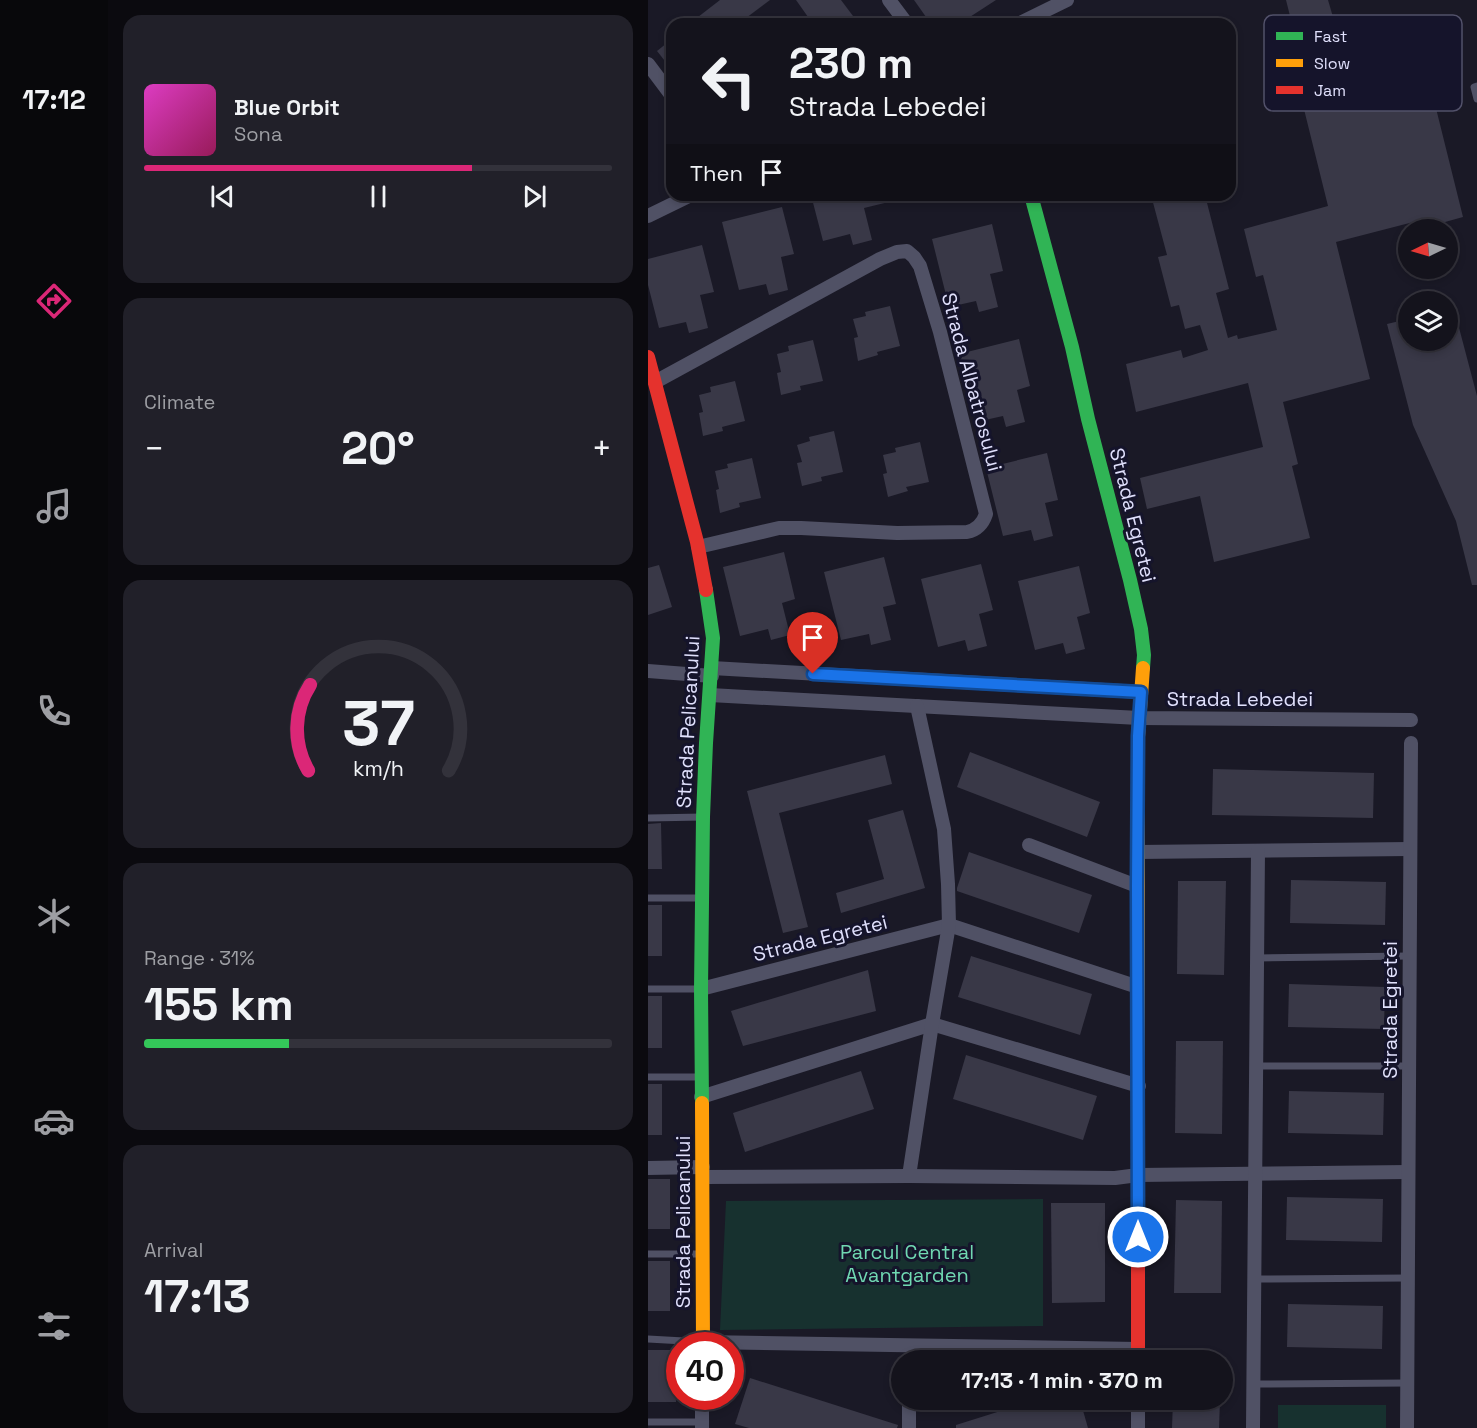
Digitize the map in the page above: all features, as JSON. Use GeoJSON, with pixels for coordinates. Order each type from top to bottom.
{"type":"FeatureCollection","features":[{"type":"Feature","properties":{"kind":"street"},"geometry":{"type":"LineString","coordinates":[[890,0],[903,18]]}},
{"type":"Feature","properties":{"kind":"street"},"geometry":{"type":"LineString","coordinates":[[1030,18],[1067,0]]}},
{"type":"Feature","properties":{"kind":"street"},"geometry":{"type":"LineString","coordinates":[[648,64],[666,88]]}},
{"type":"Feature","properties":{"kind":"street"},"geometry":{"type":"LineString","coordinates":[[648,216],[679,201]]}},
{"type":"Feature","properties":{"kind":"street","name":"Strada Egretei"},"geometry":{"type":"LineString","coordinates":[[1033,201],[1072,347],[1088,419],[1130,580],[1141,629],[1144,655],[1139,718],[1137,886],[1138,1350]]}},
{"type":"Feature","properties":{"kind":"street","name":"Strada Albatrosului"},"geometry":{"type":"LineString","coordinates":[[655,382],[880,259],[897,252],[907,251],[914,256],[920,266],[940,332],[986,514],[983,523],[967,532],[897,533],[779,528],[698,548]]}},
{"type":"Feature","properties":{"kind":"street","name":"Strada Pelicanului"},"geometry":{"type":"LineString","coordinates":[[648,357],[698,548],[712,627],[712,672],[703,817],[701,989],[703,1332]]}},
{"type":"Feature","properties":{"kind":"street","name":"Strada Lebedei"},"geometry":{"type":"LineString","coordinates":[[648,671],[1141,692]]}},
{"type":"Feature","properties":{"kind":"street","name":"Strada Lebedei"},"geometry":{"type":"LineString","coordinates":[[710,695],[1139,718],[1411,720]]}},
{"type":"Feature","properties":{"kind":"street"},"geometry":{"type":"LineString","coordinates":[[909,1176],[949,925],[944,829],[917,706]]}},
{"type":"Feature","properties":{"kind":"street","name":"Strada Egretei"},"geometry":{"type":"LineString","coordinates":[[1407,1428],[1411,743]]}},
{"type":"Feature","properties":{"kind":"street"},"geometry":{"type":"LineString","coordinates":[[1029,845],[1137,886]]}},
{"type":"Feature","properties":{"kind":"street"},"geometry":{"type":"LineString","coordinates":[[1138,852],[1410,849]]}},
{"type":"Feature","properties":{"kind":"street"},"geometry":{"type":"LineString","coordinates":[[1253,1428],[1257,851]]}},
{"type":"Feature","properties":{"kind":"street"},"geometry":{"type":"LineString","coordinates":[[949,925],[1138,987]]}},
{"type":"Feature","properties":{"kind":"street","name":"Strada Egretei"},"geometry":{"type":"LineString","coordinates":[[701,989],[949,925]]}},
{"type":"Feature","properties":{"kind":"street"},"geometry":{"type":"LineString","coordinates":[[701,1097],[932,1024],[1139,1086]]}},
{"type":"Feature","properties":{"kind":"street"},"geometry":{"type":"LineString","coordinates":[[648,1168],[703,1172],[1115,1178],[1138,1175],[1408,1172]]}},
{"type":"Feature","properties":{"kind":"street","name":"Strada Egretei"},"geometry":{"type":"LineString","coordinates":[[744,1344],[909,1346],[1011,1350]]}},
{"type":"Feature","properties":{"kind":"street"},"geometry":{"type":"LineString","coordinates":[[909,1410],[909,1428]]}},
{"type":"Feature","properties":{"kind":"street"},"geometry":{"type":"LineString","coordinates":[[1138,1410],[1138,1428]]}},
{"type":"Feature","properties":{"kind":"lane"},"geometry":{"type":"LineString","coordinates":[[1477,86],[1474,87],[1477,99]]}},
{"type":"Feature","properties":{"kind":"lane"},"geometry":{"type":"LineString","coordinates":[[648,818],[703,817]]}},
{"type":"Feature","properties":{"kind":"lane"},"geometry":{"type":"LineString","coordinates":[[648,898],[702,898]]}},
{"type":"Feature","properties":{"kind":"lane"},"geometry":{"type":"LineString","coordinates":[[1257,958],[1410,956]]}},
{"type":"Feature","properties":{"kind":"lane"},"geometry":{"type":"LineString","coordinates":[[648,989],[701,989]]}},
{"type":"Feature","properties":{"kind":"lane"},"geometry":{"type":"LineString","coordinates":[[1256,1066],[1409,1066]]}},
{"type":"Feature","properties":{"kind":"lane"},"geometry":{"type":"LineString","coordinates":[[648,1077],[701,1077]]}},
{"type":"Feature","properties":{"kind":"lane"},"geometry":{"type":"LineString","coordinates":[[648,1254],[703,1254]]}},
{"type":"Feature","properties":{"kind":"lane"},"geometry":{"type":"LineString","coordinates":[[1254,1279],[1407,1278]]}},
{"type":"Feature","properties":{"kind":"lane"},"geometry":{"type":"LineString","coordinates":[[648,1339],[666,1341]]}},
{"type":"Feature","properties":{"kind":"lane"},"geometry":{"type":"LineString","coordinates":[[1254,1384],[1407,1383]]}},
{"type":"Feature","properties":{"kind":"lane"},"geometry":{"type":"LineString","coordinates":[[648,1422],[702,1425]]}},
{"type":"Feature","properties":{"kind":"green space","name":"Parcul Central Avantgarden"},"geometry":{"type":"Polygon","coordinates":[[[1043,1199],[1043,1326],[720,1330],[726,1201],[1043,1199]]]}},
{"type":"Feature","properties":{"kind":"green space"},"geometry":{"type":"Polygon","coordinates":[[[1278,1405],[1386,1405],[1386,1428],[1278,1428],[1278,1405]]]}},
{"type":"Feature","properties":{"kind":"building"},"geometry":{"type":"Polygon","coordinates":[[[720,0],[770,0],[746,18],[697,18],[720,0]]]}},
{"type":"Feature","properties":{"kind":"building"},"geometry":{"type":"Polygon","coordinates":[[[796,0],[841,0],[853,16],[850,18],[809,18],[796,0]]]}},
{"type":"Feature","properties":{"kind":"building"},"geometry":{"type":"Polygon","coordinates":[[[914,0],[996,0],[968,18],[927,18],[914,0]]]}},
{"type":"Feature","properties":{"kind":"building"},"geometry":{"type":"Polygon","coordinates":[[[1286,0],[1328,0],[1332,15],[1290,15],[1286,0]]]}},
{"type":"Feature","properties":{"kind":"building"},"geometry":{"type":"Polygon","coordinates":[[[666,44],[666,62],[657,51],[666,44]]]}},
{"type":"Feature","properties":{"kind":"building"},"geometry":{"type":"Polygon","coordinates":[[[1304,111],[1437,111],[1463,217],[1398,219],[1398,226],[1336,242],[1370,379],[1283,402],[1298,464],[1292,466],[1310,538],[1214,562],[1200,496],[1147,509],[1140,478],[1263,447],[1248,383],[1136,412],[1126,364],[1181,350],[1183,358],[1208,350],[1200,325],[1185,329],[1179,305],[1171,307],[1158,257],[1167,255],[1153,201],[1207,201],[1229,289],[1216,293],[1228,338],[1237,335],[1238,339],[1277,330],[1263,275],[1256,277],[1244,229],[1328,206],[1304,111]]]}},
{"type":"Feature","properties":{"kind":"building"},"geometry":{"type":"Polygon","coordinates":[[[813,201],[893,201],[864,208],[872,240],[853,245],[850,234],[823,241],[813,201]]]}},
{"type":"Feature","properties":{"kind":"building"},"geometry":{"type":"Polygon","coordinates":[[[782,207],[794,254],[781,257],[788,290],[769,295],[766,284],[739,290],[722,222],[782,207]]]}},
{"type":"Feature","properties":{"kind":"building"},"geometry":{"type":"Polygon","coordinates":[[[992,224],[1003,271],[990,274],[998,307],[979,312],[976,301],[949,307],[932,239],[992,224]]]}},
{"type":"Feature","properties":{"kind":"building"},"geometry":{"type":"Polygon","coordinates":[[[702,245],[714,292],[700,295],[708,328],[689,333],[686,322],[659,328],[648,285],[648,259],[702,245]]]}},
{"type":"Feature","properties":{"kind":"building"},"geometry":{"type":"Polygon","coordinates":[[[890,306],[900,346],[877,352],[878,355],[858,361],[854,338],[858,337],[853,319],[866,316],[865,312],[890,306]]]}},
{"type":"Feature","properties":{"kind":"building"},"geometry":{"type":"Polygon","coordinates":[[[1398,321],[1398,351],[1458,351],[1458,324],[1477,396],[1477,585],[1472,585],[1456,521],[1413,425],[1387,324],[1398,321]]]}},
{"type":"Feature","properties":{"kind":"building"},"geometry":{"type":"Polygon","coordinates":[[[1019,339],[1030,386],[1017,390],[1025,422],[1006,427],[1003,416],[976,422],[959,354],[1019,339]]]}},
{"type":"Feature","properties":{"kind":"building"},"geometry":{"type":"Polygon","coordinates":[[[813,340],[823,381],[800,386],[801,390],[781,395],[777,373],[781,372],[777,354],[789,351],[788,346],[813,340]]]}},
{"type":"Feature","properties":{"kind":"building"},"geometry":{"type":"Polygon","coordinates":[[[735,381],[745,421],[722,427],[723,431],[703,436],[699,413],[703,412],[699,395],[711,392],[710,387],[735,381]]]}},
{"type":"Feature","properties":{"kind":"building"},"geometry":{"type":"Polygon","coordinates":[[[834,431],[843,472],[821,477],[822,481],[802,486],[797,463],[802,462],[797,445],[810,441],[809,437],[834,431]]]}},
{"type":"Feature","properties":{"kind":"building"},"geometry":{"type":"Polygon","coordinates":[[[920,442],[929,482],[906,487],[908,491],[888,497],[883,474],[887,473],[883,455],[896,452],[895,448],[920,442]]]}},
{"type":"Feature","properties":{"kind":"building"},"geometry":{"type":"Polygon","coordinates":[[[1047,453],[1058,500],[1045,503],[1053,536],[1034,541],[1031,530],[1003,536],[986,468],[1047,453]]]}},
{"type":"Feature","properties":{"kind":"building"},"geometry":{"type":"Polygon","coordinates":[[[752,458],[761,498],[739,503],[740,507],[720,513],[716,490],[719,489],[715,471],[728,468],[727,464],[752,458]]]}},
{"type":"Feature","properties":{"kind":"building"},"geometry":{"type":"Polygon","coordinates":[[[784,552],[795,599],[782,603],[790,635],[771,640],[768,629],[740,636],[723,567],[784,552]]]}},
{"type":"Feature","properties":{"kind":"building"},"geometry":{"type":"Polygon","coordinates":[[[884,557],[896,604],[883,607],[891,640],[871,645],[869,634],[841,640],[824,572],[884,557]]]}},
{"type":"Feature","properties":{"kind":"building"},"geometry":{"type":"Polygon","coordinates":[[[981,564],[993,610],[979,614],[987,646],[968,651],[965,640],[938,647],[921,579],[981,564]]]}},
{"type":"Feature","properties":{"kind":"building"},"geometry":{"type":"Polygon","coordinates":[[[659,565],[672,607],[648,615],[648,568],[659,565]]]}},
{"type":"Feature","properties":{"kind":"building"},"geometry":{"type":"Polygon","coordinates":[[[1079,566],[1090,613],[1077,617],[1085,649],[1066,654],[1063,643],[1035,650],[1018,581],[1079,566]]]}},
{"type":"Feature","properties":{"kind":"building"},"geometry":{"type":"Polygon","coordinates":[[[970,752],[1100,802],[1087,837],[957,787],[970,752]]]}},
{"type":"Feature","properties":{"kind":"building"},"geometry":{"type":"Polygon","coordinates":[[[885,755],[892,784],[779,813],[808,927],[783,933],[747,791],[885,755]]]}},
{"type":"Feature","properties":{"kind":"building"},"geometry":{"type":"Polygon","coordinates":[[[1213,769],[1374,773],[1373,818],[1212,815],[1213,769]]]}},
{"type":"Feature","properties":{"kind":"building"},"geometry":{"type":"Polygon","coordinates":[[[903,810],[925,888],[841,913],[836,893],[884,879],[868,820],[903,810]]]}},
{"type":"Feature","properties":{"kind":"building"},"geometry":{"type":"Polygon","coordinates":[[[661,823],[662,869],[648,869],[648,824],[661,823]]]}},
{"type":"Feature","properties":{"kind":"building"},"geometry":{"type":"Polygon","coordinates":[[[969,852],[1092,895],[1079,933],[957,891],[969,852]]]}},
{"type":"Feature","properties":{"kind":"building"},"geometry":{"type":"Polygon","coordinates":[[[1291,880],[1386,882],[1385,925],[1290,923],[1291,880]]]}},
{"type":"Feature","properties":{"kind":"building"},"geometry":{"type":"Polygon","coordinates":[[[1178,881],[1226,881],[1224,975],[1177,974],[1178,881]]]}},
{"type":"Feature","properties":{"kind":"building"},"geometry":{"type":"Polygon","coordinates":[[[648,905],[662,905],[662,956],[648,956],[648,905]]]}},
{"type":"Feature","properties":{"kind":"building"},"geometry":{"type":"Polygon","coordinates":[[[971,956],[1092,994],[1080,1035],[958,997],[971,956]]]}},
{"type":"Feature","properties":{"kind":"building"},"geometry":{"type":"Polygon","coordinates":[[[868,970],[876,1011],[743,1046],[731,1011],[868,970]]]}},
{"type":"Feature","properties":{"kind":"building"},"geometry":{"type":"Polygon","coordinates":[[[1289,984],[1385,987],[1384,1029],[1288,1027],[1289,984]]]}},
{"type":"Feature","properties":{"kind":"building"},"geometry":{"type":"Polygon","coordinates":[[[648,996],[662,996],[662,1048],[648,1048],[648,996]]]}},
{"type":"Feature","properties":{"kind":"building"},"geometry":{"type":"Polygon","coordinates":[[[1176,1041],[1223,1041],[1222,1134],[1175,1133],[1176,1041]]]}},
{"type":"Feature","properties":{"kind":"building"},"geometry":{"type":"Polygon","coordinates":[[[966,1055],[1097,1096],[1083,1140],[953,1099],[966,1055]]]}},
{"type":"Feature","properties":{"kind":"building"},"geometry":{"type":"Polygon","coordinates":[[[861,1071],[874,1109],[745,1152],[733,1113],[861,1071]]]}},
{"type":"Feature","properties":{"kind":"building"},"geometry":{"type":"Polygon","coordinates":[[[648,1084],[662,1084],[662,1135],[648,1135],[648,1084]]]}},
{"type":"Feature","properties":{"kind":"building"},"geometry":{"type":"Polygon","coordinates":[[[1289,1091],[1384,1093],[1383,1135],[1288,1133],[1289,1091]]]}},
{"type":"Feature","properties":{"kind":"building"},"geometry":{"type":"Polygon","coordinates":[[[648,1179],[670,1179],[670,1229],[648,1229],[648,1179]]]}},
{"type":"Feature","properties":{"kind":"building"},"geometry":{"type":"Polygon","coordinates":[[[1287,1197],[1383,1199],[1382,1242],[1286,1240],[1287,1197]]]}},
{"type":"Feature","properties":{"kind":"building"},"geometry":{"type":"Polygon","coordinates":[[[1176,1200],[1222,1201],[1221,1293],[1174,1293],[1176,1200]]]}},
{"type":"Feature","properties":{"kind":"building"},"geometry":{"type":"Polygon","coordinates":[[[1051,1203],[1105,1203],[1105,1302],[1052,1303],[1051,1203]]]}},
{"type":"Feature","properties":{"kind":"building"},"geometry":{"type":"Polygon","coordinates":[[[648,1261],[670,1261],[670,1311],[648,1311],[648,1261]]]}},
{"type":"Feature","properties":{"kind":"building"},"geometry":{"type":"Polygon","coordinates":[[[1288,1304],[1383,1306],[1382,1349],[1287,1347],[1288,1304]]]}},
{"type":"Feature","properties":{"kind":"building"},"geometry":{"type":"Polygon","coordinates":[[[648,1350],[666,1350],[666,1402],[648,1402],[648,1350]]]}},
{"type":"Feature","properties":{"kind":"building"},"geometry":{"type":"Polygon","coordinates":[[[750,1378],[898,1425],[897,1428],[749,1428],[735,1424],[740,1410],[744,1410],[744,1396],[750,1378]]]}},
{"type":"Feature","properties":{"kind":"building"},"geometry":{"type":"Polygon","coordinates":[[[1003,1410],[1083,1410],[1088,1428],[956,1428],[956,1425],[1003,1410]]]}},
{"type":"Feature","properties":{"kind":"building"},"geometry":{"type":"Polygon","coordinates":[[[1173,1410],[1220,1410],[1219,1428],[1172,1428],[1173,1410]]]}},
{"type":"Feature","properties":{"kind":"traffic: fast"},"geometry":{"type":"LineString","coordinates":[[1033,201],[1072,347],[1088,419],[1130,580],[1141,629],[1143,668]]}},
{"type":"Feature","properties":{"kind":"traffic: fast"},"geometry":{"type":"LineString","coordinates":[[702,1103],[703,817],[713,638],[706,590]]}},
{"type":"Feature","properties":{"kind":"traffic: slow"},"geometry":{"type":"LineString","coordinates":[[1138,1137],[1138,737],[1143,668]]}},
{"type":"Feature","properties":{"kind":"traffic: slow"},"geometry":{"type":"LineString","coordinates":[[702,1103],[703,1332]]}},
{"type":"Feature","properties":{"kind":"traffic: jam"},"geometry":{"type":"LineString","coordinates":[[648,357],[697,542],[706,590]]}},
{"type":"Feature","properties":{"kind":"traffic: jam"},"geometry":{"type":"LineString","coordinates":[[1138,1137],[1138,1350]]}},
{"type":"Feature","properties":{"kind":"route"},"geometry":{"type":"LineString","coordinates":[[813,674],[1141,692],[1138,736],[1137,886],[1138,1237]]}}]}
